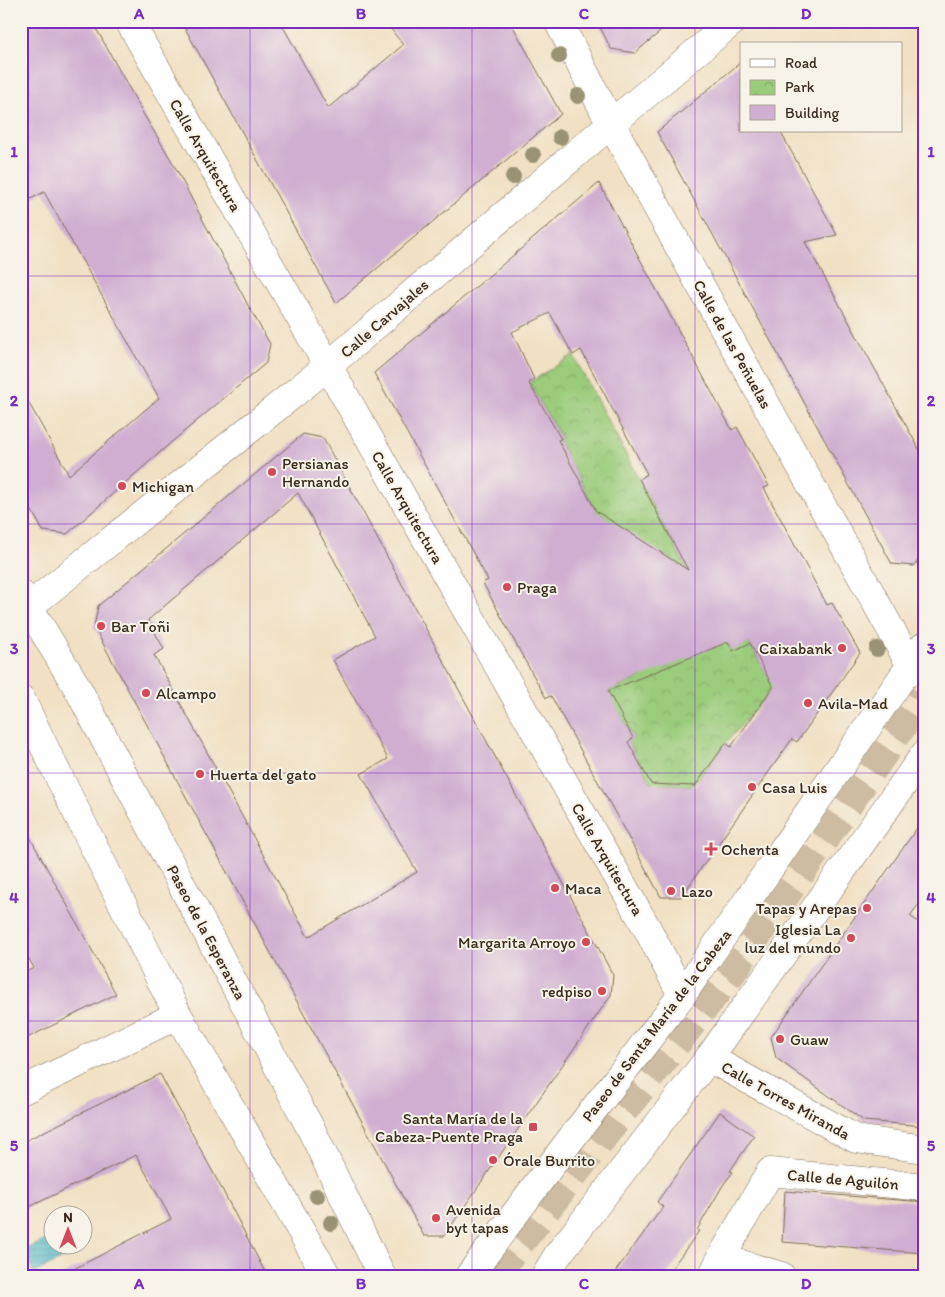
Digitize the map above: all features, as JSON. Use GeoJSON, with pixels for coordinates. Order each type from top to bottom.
{"type":"FeatureCollection","features":[{"type":"Feature","properties":{"kind":"street","name":"Calle Arquitectura"},"geometry":{"type":"LineString","coordinates":[[129,21],[328,366],[643,921],[682,995]]}},
{"type":"Feature","properties":{"kind":"street","name":"Calle de las Peñuelas"},"geometry":{"type":"LineString","coordinates":[[558,21],[611,124],[919,662]]}},
{"type":"Feature","properties":{"kind":"street","name":"Calle Carvajales"},"geometry":{"type":"LineString","coordinates":[[24,605],[328,366],[733,21]]}},
{"type":"Feature","properties":{"kind":"street","name":"Paseo de la Esperanza"},"geometry":{"type":"LineString","coordinates":[[24,605],[77,687],[312,1131],[382,1276]]}},
{"type":"Feature","properties":{"kind":"street","name":"Paseo de Santa María de la Cabeza"},"geometry":{"type":"LineString","coordinates":[[469,1276],[511,1222],[564,1148],[682,995],[919,662]]}},
{"type":"Feature","properties":{"kind":"street"},"geometry":{"type":"LineString","coordinates":[[21,698],[178,1015],[326,1276]]}},
{"type":"Feature","properties":{"kind":"street"},"geometry":{"type":"LineString","coordinates":[[545,1276],[558,1256],[709,1058],[924,755]]}},
{"type":"Feature","properties":{"kind":"street"},"geometry":{"type":"LineString","coordinates":[[21,1091],[178,1015]]}},
{"type":"Feature","properties":{"kind":"street","name":"Calle Torres Miranda"},"geometry":{"type":"LineString","coordinates":[[709,1058],[856,1139],[924,1149]]}},
{"type":"Feature","properties":{"kind":"street","name":"Calle de Aguilón"},"geometry":{"type":"LineString","coordinates":[[781,1276],[717,1267],[770,1172],[924,1187]]}},
{"type":"Feature","properties":{"kind":"green space"},"geometry":{"type":"Polygon","coordinates":[[[573,355],[732,650],[749,643],[774,687],[692,786],[661,784],[654,788],[628,742],[633,738],[625,722],[602,694],[642,677],[627,560],[603,515],[599,516],[558,440],[561,438],[529,383],[573,355]]]}},
{"type":"Feature","properties":{"kind":"water"},"geometry":{"type":"Polygon","coordinates":[[[42,1242],[42,1254],[73,1254],[34,1273],[23,1251],[42,1242]]]}},
{"type":"Feature","properties":{"kind":"building"},"geometry":{"type":"Polygon","coordinates":[[[21,21],[92,21],[173,163],[270,344],[266,363],[174,440],[67,534],[43,531],[21,491],[21,389],[69,475],[159,398],[44,192],[21,204],[21,21]]]}},
{"type":"Feature","properties":{"kind":"building"},"geometry":{"type":"Polygon","coordinates":[[[181,21],[280,21],[328,108],[403,45],[385,21],[510,21],[561,114],[336,303],[181,21]]]}},
{"type":"Feature","properties":{"kind":"building"},"geometry":{"type":"Polygon","coordinates":[[[597,21],[673,21],[635,53],[611,49],[597,21]]]}},
{"type":"Feature","properties":{"kind":"building"},"geometry":{"type":"Polygon","coordinates":[[[740,63],[740,132],[781,132],[837,235],[805,242],[924,458],[924,552],[914,566],[892,564],[657,132],[740,63]]]}},
{"type":"Feature","properties":{"kind":"building"},"geometry":{"type":"Polygon","coordinates":[[[599,183],[732,430],[737,427],[769,486],[764,488],[827,605],[832,603],[860,653],[797,742],[792,739],[681,897],[661,897],[551,696],[546,698],[523,657],[483,583],[488,580],[374,373],[599,183]],[[550,313],[512,332],[534,379],[529,383],[561,439],[558,440],[596,511],[688,570],[639,479],[647,474],[581,350],[573,355],[550,313]],[[728,642],[608,691],[633,738],[628,742],[651,784],[695,786],[726,743],[731,747],[773,687],[750,643],[733,651],[728,642]]]}},
{"type":"Feature","properties":{"kind":"building"},"geometry":{"type":"Polygon","coordinates":[[[303,434],[323,438],[613,975],[611,995],[444,1236],[424,1236],[94,627],[98,606],[303,434]],[[298,493],[148,620],[164,649],[154,655],[308,937],[417,872],[361,774],[388,759],[333,660],[375,636],[298,493]]]}},
{"type":"Feature","properties":{"kind":"building"},"geometry":{"type":"Polygon","coordinates":[[[924,818],[924,897],[910,916],[924,926],[924,1126],[864,1121],[776,1058],[771,1037],[924,818]]]}},
{"type":"Feature","properties":{"kind":"building"},"geometry":{"type":"Polygon","coordinates":[[[21,821],[116,994],[21,1041],[21,974],[34,968],[21,945],[21,821]]]}},
{"type":"Feature","properties":{"kind":"building"},"geometry":{"type":"Polygon","coordinates":[[[160,1074],[267,1276],[60,1276],[171,1219],[136,1155],[21,1211],[21,1143],[160,1074]]]}},
{"type":"Feature","properties":{"kind":"building"},"geometry":{"type":"Polygon","coordinates":[[[720,1112],[754,1136],[730,1171],[733,1172],[723,1185],[697,1230],[699,1231],[666,1276],[612,1276],[663,1207],[657,1202],[720,1112]]]}},
{"type":"Feature","properties":{"kind":"building"},"geometry":{"type":"Polygon","coordinates":[[[785,1191],[924,1202],[924,1253],[782,1242],[785,1191]]]}},
{"type":"Feature","properties":{"kind":"tunnel"},"geometry":{"type":"LineString","coordinates":[[495,1276],[733,972],[924,696]]}},
{"type":"Feature","properties":{"kind":"place","name":"Persianas Hernando"},"geometry":{"type":"Point","coordinates":[272,472]}},
{"type":"Feature","properties":{"kind":"place","name":"Michigan"},"geometry":{"type":"Point","coordinates":[122,486]}},
{"type":"Feature","properties":{"kind":"place","name":"Praga"},"geometry":{"type":"Point","coordinates":[507,587]}},
{"type":"Feature","properties":{"kind":"place","name":"Bar Toñi"},"geometry":{"type":"Point","coordinates":[101,626]}},
{"type":"Feature","properties":{"kind":"place","name":"Caixabank"},"geometry":{"type":"Point","coordinates":[842,648]}},
{"type":"Feature","properties":{"kind":"place","name":"Alcampo"},"geometry":{"type":"Point","coordinates":[146,693]}},
{"type":"Feature","properties":{"kind":"place","name":"Avila-Mad"},"geometry":{"type":"Point","coordinates":[808,703]}},
{"type":"Feature","properties":{"kind":"place","name":"Huerta del gato"},"geometry":{"type":"Point","coordinates":[200,774]}},
{"type":"Feature","properties":{"kind":"place","name":"Casa Luis"},"geometry":{"type":"Point","coordinates":[752,787]}},
{"type":"Feature","properties":{"kind":"place","name":"Ochenta"},"geometry":{"type":"Point","coordinates":[711,849]}},
{"type":"Feature","properties":{"kind":"place","name":"Maca"},"geometry":{"type":"Point","coordinates":[555,888]}},
{"type":"Feature","properties":{"kind":"place","name":"Lazo"},"geometry":{"type":"Point","coordinates":[671,891]}},
{"type":"Feature","properties":{"kind":"place","name":"Tapas y Arepas"},"geometry":{"type":"Point","coordinates":[867,908]}},
{"type":"Feature","properties":{"kind":"place","name":"Iglesia La luz del mundo"},"geometry":{"type":"Point","coordinates":[851,938]}},
{"type":"Feature","properties":{"kind":"place","name":"Margarita Arroyo"},"geometry":{"type":"Point","coordinates":[586,942]}},
{"type":"Feature","properties":{"kind":"place","name":"redpiso"},"geometry":{"type":"Point","coordinates":[602,991]}},
{"type":"Feature","properties":{"kind":"place","name":"Guaw"},"geometry":{"type":"Point","coordinates":[780,1039]}},
{"type":"Feature","properties":{"kind":"place","name":"Santa María de la Cabeza-Puente Praga"},"geometry":{"type":"Point","coordinates":[533,1127]}},
{"type":"Feature","properties":{"kind":"place","name":"Órale Burrito"},"geometry":{"type":"Point","coordinates":[493,1160]}},
{"type":"Feature","properties":{"kind":"place","name":"Avenida byt tapas"},"geometry":{"type":"Point","coordinates":[436,1218]}}]}
